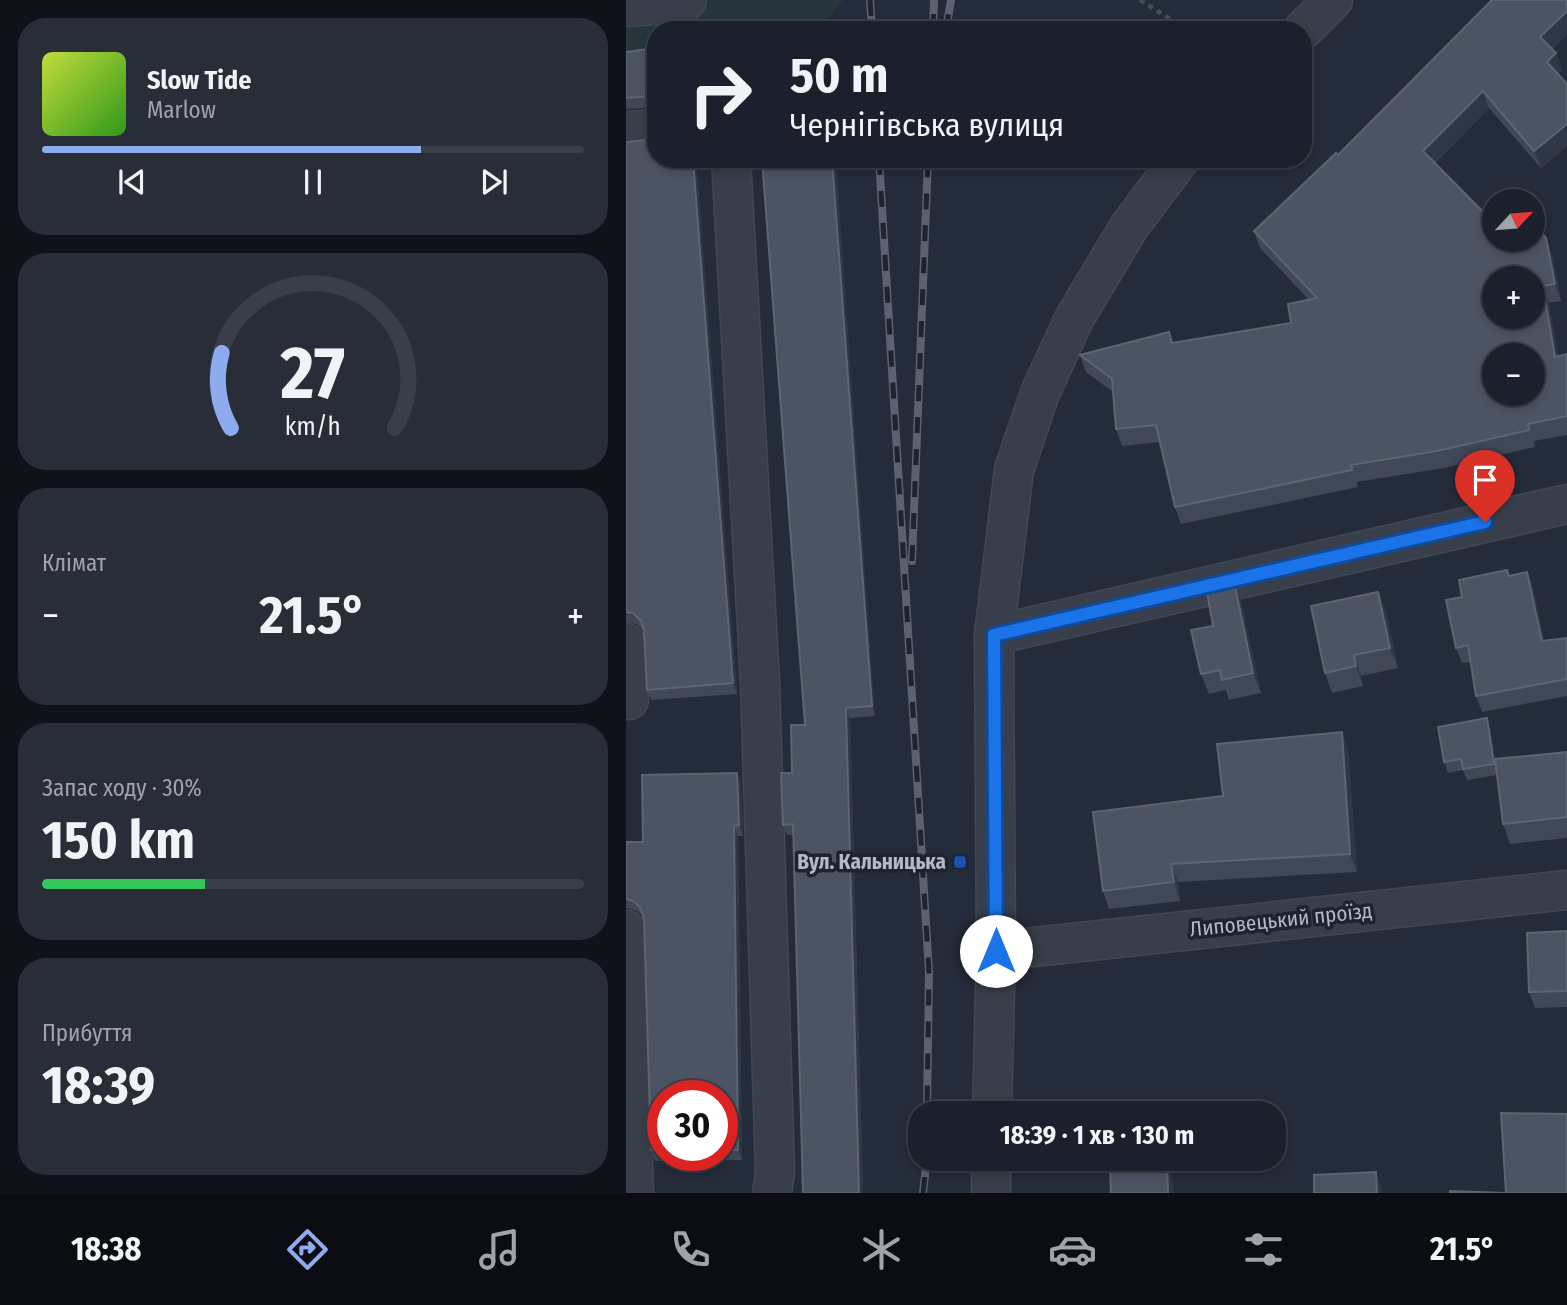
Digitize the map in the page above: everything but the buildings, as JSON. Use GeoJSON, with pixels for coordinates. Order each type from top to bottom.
{"type":"FeatureCollection","features":[{"type":"Feature","properties":{"kind":"street"},"geometry":{"type":"LineString","coordinates":[[626,7],[684,3],[687,0]]}},
{"type":"Feature","properties":{"kind":"street"},"geometry":{"type":"LineString","coordinates":[[1312,21],[1333,0]]}},
{"type":"Feature","properties":{"kind":"street"},"geometry":{"type":"LineString","coordinates":[[626,131],[647,130]]}},
{"type":"Feature","properties":{"kind":"street"},"geometry":{"type":"LineString","coordinates":[[731,168],[760,682],[775,1172],[772,1193]]}},
{"type":"Feature","properties":{"kind":"street"},"geometry":{"type":"LineString","coordinates":[[992,1101],[996,951],[994,635],[1014,470],[1040,393],[1074,319],[1129,227],[1173,168]]}},
{"type":"Feature","properties":{"kind":"street"},"geometry":{"type":"LineString","coordinates":[[994,635],[1566,504]]}},
{"type":"Feature","properties":{"kind":"street"},"geometry":{"type":"LineString","coordinates":[[626,643],[629,700]]}},
{"type":"Feature","properties":{"kind":"street","name":"Липовецький проїзд"},"geometry":{"type":"LineString","coordinates":[[996,951],[1566,890]]}},
{"type":"Feature","properties":{"kind":"street"},"geometry":{"type":"LineString","coordinates":[[626,930],[634,1193]]}},
{"type":"Feature","properties":{"kind":"street"},"geometry":{"type":"LineString","coordinates":[[991,1171],[991,1193]]}},
{"type":"Feature","properties":{"kind":"path"},"geometry":{"type":"LineString","coordinates":[[1140,0],[1174,21]]}},
{"type":"Feature","properties":{"kind":"shaded area"},"geometry":{"type":"Polygon","coordinates":[[[698,0],[843,0],[826,21],[647,21],[647,61],[626,63],[626,17],[698,0]]]}},
{"type":"Feature","properties":{"kind":"railway"},"geometry":{"type":"LineString","coordinates":[[870,0],[871,21]]}},
{"type":"Feature","properties":{"kind":"railway"},"geometry":{"type":"LineString","coordinates":[[933,21],[934,0]]}},
{"type":"Feature","properties":{"kind":"railway"},"geometry":{"type":"LineString","coordinates":[[948,21],[951,0]]}},
{"type":"Feature","properties":{"kind":"railway"},"geometry":{"type":"LineString","coordinates":[[880,168],[929,972],[927,1101]]}},
{"type":"Feature","properties":{"kind":"railway"},"geometry":{"type":"LineString","coordinates":[[912,561],[928,168]]}},
{"type":"Feature","properties":{"kind":"railway"},"geometry":{"type":"LineString","coordinates":[[923,1193],[926,1171]]}},
{"type":"Feature","properties":{"kind":"place","name":"Вул. Кальницька"},"geometry":{"type":"Point","coordinates":[960,862]}},
{"type":"Feature","properties":{"kind":"route"},"geometry":{"type":"LineString","coordinates":[[996,951],[994,635],[1485,522]]}}]}
